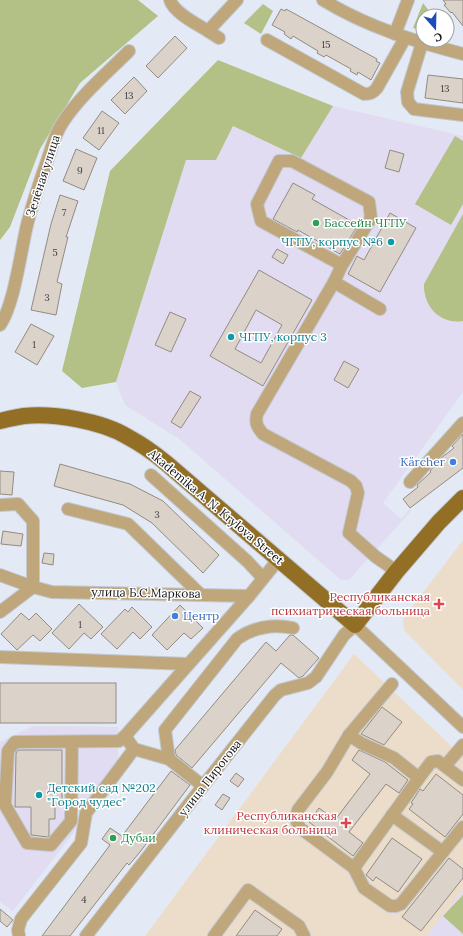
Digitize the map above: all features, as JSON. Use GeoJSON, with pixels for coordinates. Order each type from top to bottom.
{"type":"FeatureCollection","features":[{"type":"Feature","properties":{"kind":"main road","name":"Akademika A. N. Krylova Street"},"geometry":{"type":"LineString","coordinates":[[0,421],[24,416],[48,416],[76,419],[104,427],[127,436],[147,448],[166,463],[278,560],[349,627]]}},
{"type":"Feature","properties":{"kind":"main road","name":"улица Пирогова"},"geometry":{"type":"LineString","coordinates":[[349,627],[389,566],[424,524],[463,486]]}},
{"type":"Feature","properties":{"kind":"main road","name":"улица Пирогова"},"geometry":{"type":"LineString","coordinates":[[349,627],[439,522],[463,498]]}},
{"type":"Feature","properties":{"kind":"street"},"geometry":{"type":"LineString","coordinates":[[170,0],[174,8],[179,12],[219,38]]}},
{"type":"Feature","properties":{"kind":"street"},"geometry":{"type":"LineString","coordinates":[[208,31],[237,0]]}},
{"type":"Feature","properties":{"kind":"street"},"geometry":{"type":"LineString","coordinates":[[323,0],[350,15],[415,41]]}},
{"type":"Feature","properties":{"kind":"street"},"geometry":{"type":"LineString","coordinates":[[267,40],[364,94],[372,93],[377,88],[400,36],[408,0]]}},
{"type":"Feature","properties":{"kind":"street"},"geometry":{"type":"LineString","coordinates":[[420,48],[407,92],[408,102],[414,109],[463,115]]}},
{"type":"Feature","properties":{"kind":"street"},"geometry":{"type":"LineString","coordinates":[[441,48],[463,54]]}},
{"type":"Feature","properties":{"kind":"street","name":"Зелёная улица"},"geometry":{"type":"LineString","coordinates":[[0,325],[11,299],[29,218],[55,136],[63,122],[87,93],[129,51]]}},
{"type":"Feature","properties":{"kind":"street"},"geometry":{"type":"LineString","coordinates":[[342,265],[261,221],[257,204],[279,161],[292,161],[369,202],[371,218],[342,265],[334,282],[257,414],[255,422],[258,429],[263,434],[351,481],[356,486],[358,493],[349,533],[376,557],[389,566]]}},
{"type":"Feature","properties":{"kind":"street"},"geometry":{"type":"LineString","coordinates":[[334,282],[380,308]]}},
{"type":"Feature","properties":{"kind":"street"},"geometry":{"type":"LineString","coordinates":[[410,482],[463,423]]}},
{"type":"Feature","properties":{"kind":"street"},"geometry":{"type":"LineString","coordinates":[[151,475],[247,561],[263,578]]}},
{"type":"Feature","properties":{"kind":"street"},"geometry":{"type":"LineString","coordinates":[[0,505],[18,504],[33,521],[32,587],[0,612]]}},
{"type":"Feature","properties":{"kind":"street"},"geometry":{"type":"LineString","coordinates":[[68,509],[128,524],[200,594]]}},
{"type":"Feature","properties":{"kind":"street"},"geometry":{"type":"LineString","coordinates":[[72,742],[71,821],[50,845],[27,843],[5,805],[8,750],[15,742],[119,741],[249,596],[278,560]]}},
{"type":"Feature","properties":{"kind":"street","name":"улица Б.С.Маркова"},"geometry":{"type":"LineString","coordinates":[[0,575],[32,587],[52,592],[249,596]]}},
{"type":"Feature","properties":{"kind":"street"},"geometry":{"type":"LineString","coordinates":[[169,759],[165,730],[237,638],[244,633],[259,628],[275,626],[293,628]]}},
{"type":"Feature","properties":{"kind":"street"},"geometry":{"type":"LineString","coordinates":[[349,627],[463,727]]}},
{"type":"Feature","properties":{"kind":"street","name":"улица Пирогова"},"geometry":{"type":"LineString","coordinates":[[86,936],[275,695],[281,690],[308,683],[316,678],[349,627]]}},
{"type":"Feature","properties":{"kind":"street"},"geometry":{"type":"LineString","coordinates":[[0,657],[188,664]]}},
{"type":"Feature","properties":{"kind":"street"},"geometry":{"type":"LineString","coordinates":[[392,684],[349,735],[327,772],[298,810],[296,816],[297,823],[300,828],[354,868],[364,888],[390,906],[402,904],[463,827]]}},
{"type":"Feature","properties":{"kind":"street"},"geometry":{"type":"LineString","coordinates":[[349,735],[361,743],[394,758],[419,778]]}},
{"type":"Feature","properties":{"kind":"street"},"geometry":{"type":"LineString","coordinates":[[125,736],[134,749],[169,759],[203,786]]}},
{"type":"Feature","properties":{"kind":"street"},"geometry":{"type":"LineString","coordinates":[[445,766],[463,745]]}},
{"type":"Feature","properties":{"kind":"street"},"geometry":{"type":"LineString","coordinates":[[19,936],[18,930],[21,919],[81,843],[86,813],[134,749]]}},
{"type":"Feature","properties":{"kind":"street"},"geometry":{"type":"LineString","coordinates":[[354,868],[432,762],[438,761],[463,780]]}},
{"type":"Feature","properties":{"kind":"street"},"geometry":{"type":"LineString","coordinates":[[392,815],[442,852]]}},
{"type":"Feature","properties":{"kind":"street"},"geometry":{"type":"LineString","coordinates":[[214,936],[248,890],[299,926],[304,936]]}},
{"type":"Feature","properties":{"kind":"shaded area"},"geometry":{"type":"Polygon","coordinates":[[[333,106],[463,136],[463,392],[383,503],[401,519],[410,508],[411,511],[349,580],[341,580],[179,439],[125,405],[116,382],[186,160],[216,160],[233,126],[301,158],[333,106]]]}},
{"type":"Feature","properties":{"kind":"shaded area","name":"Республиканская психиатрическая больница"},"geometry":{"type":"Polygon","coordinates":[[[463,540],[463,690],[404,630],[403,619],[463,540]]]}},
{"type":"Feature","properties":{"kind":"shaded area","name":"Республиканская клиническая больница"},"geometry":{"type":"Polygon","coordinates":[[[354,654],[463,757],[463,890],[426,936],[145,936],[354,654]]]}},
{"type":"Feature","properties":{"kind":"shaded area"},"geometry":{"type":"Polygon","coordinates":[[[33,726],[118,727],[118,766],[78,813],[78,827],[13,911],[0,902],[0,742],[33,726]]]}},
{"type":"Feature","properties":{"kind":"shaded area"},"geometry":{"type":"Polygon","coordinates":[[[463,890],[463,936],[426,936],[463,890]]]}},
{"type":"Feature","properties":{"kind":"green space"},"geometry":{"type":"Polygon","coordinates":[[[0,0],[138,0],[158,16],[80,83],[40,149],[10,227],[0,240],[0,0]]]}},
{"type":"Feature","properties":{"kind":"green space"},"geometry":{"type":"Polygon","coordinates":[[[423,3],[427,8],[421,8],[423,3]]]}},
{"type":"Feature","properties":{"kind":"green space"},"geometry":{"type":"Polygon","coordinates":[[[263,4],[273,11],[261,34],[244,23],[263,4]]]}},
{"type":"Feature","properties":{"kind":"green space"},"geometry":{"type":"Polygon","coordinates":[[[218,60],[333,106],[301,158],[233,126],[216,160],[186,160],[116,382],[82,388],[62,371],[110,171],[218,60]]]}},
{"type":"Feature","properties":{"kind":"green space"},"geometry":{"type":"Polygon","coordinates":[[[455,136],[463,141],[463,204],[451,225],[415,204],[455,136]]]}},
{"type":"Feature","properties":{"kind":"green space"},"geometry":{"type":"Polygon","coordinates":[[[463,214],[463,321],[455,321],[440,317],[434,312],[426,300],[424,284],[463,214]]]}},
{"type":"Feature","properties":{"kind":"green space"},"geometry":{"type":"Polygon","coordinates":[[[463,895],[463,934],[443,916],[463,895]]]}},
{"type":"Feature","properties":{"kind":"building"},"geometry":{"type":"Polygon","coordinates":[[[443,0],[463,0],[463,26],[455,16],[455,8],[447,8],[444,5],[446,4],[443,0]]]}},
{"type":"Feature","properties":{"kind":"building"},"geometry":{"type":"Polygon","coordinates":[[[281,9],[285,11],[286,9],[377,59],[376,61],[380,63],[371,80],[358,72],[357,75],[350,71],[351,69],[326,55],[324,57],[317,53],[318,51],[293,36],[291,39],[284,34],[285,32],[272,25],[281,9]]]}},
{"type":"Feature","properties":{"kind":"building"},"geometry":{"type":"Polygon","coordinates":[[[175,36],[187,48],[158,78],[146,66],[175,36]]]}},
{"type":"Feature","properties":{"kind":"building"},"geometry":{"type":"Polygon","coordinates":[[[428,75],[463,79],[463,103],[425,98],[428,75]]]}},
{"type":"Feature","properties":{"kind":"building"},"geometry":{"type":"Polygon","coordinates":[[[134,77],[147,91],[125,114],[111,100],[134,77]]]}},
{"type":"Feature","properties":{"kind":"building"},"geometry":{"type":"Polygon","coordinates":[[[102,111],[119,123],[99,150],[83,138],[102,111]]]}},
{"type":"Feature","properties":{"kind":"building"},"geometry":{"type":"Polygon","coordinates":[[[76,149],[97,158],[84,190],[63,181],[76,149]]]}},
{"type":"Feature","properties":{"kind":"building"},"geometry":{"type":"Polygon","coordinates":[[[390,150],[404,154],[399,172],[385,168],[390,150]]]}},
{"type":"Feature","properties":{"kind":"building","name":"Бассейн ЧГПУ"},"geometry":{"type":"Polygon","coordinates":[[[293,183],[315,195],[312,199],[358,225],[340,254],[298,230],[297,232],[273,219],[293,183]]]}},
{"type":"Feature","properties":{"kind":"building"},"geometry":{"type":"Polygon","coordinates":[[[60,195],[78,201],[66,237],[68,237],[57,282],[62,284],[56,315],[31,310],[51,224],[60,195]]]}},
{"type":"Feature","properties":{"kind":"building","name":"ЧГПУ, корпус №6"},"geometry":{"type":"Polygon","coordinates":[[[390,213],[416,228],[380,292],[348,274],[357,256],[364,260],[390,213]]]}},
{"type":"Feature","properties":{"kind":"building"},"geometry":{"type":"Polygon","coordinates":[[[277,249],[288,255],[283,264],[272,257],[277,249]]]}},
{"type":"Feature","properties":{"kind":"building","name":"ЧГПУ, корпус 3"},"geometry":{"type":"Polygon","coordinates":[[[259,270],[312,300],[263,386],[210,356],[259,270]],[[256,310],[235,349],[261,363],[282,325],[256,310]]]}},
{"type":"Feature","properties":{"kind":"building"},"geometry":{"type":"Polygon","coordinates":[[[170,312],[186,319],[171,352],[155,345],[170,312]]]}},
{"type":"Feature","properties":{"kind":"building"},"geometry":{"type":"Polygon","coordinates":[[[31,324],[54,336],[37,365],[15,352],[31,324]]]}},
{"type":"Feature","properties":{"kind":"building"},"geometry":{"type":"Polygon","coordinates":[[[344,361],[359,369],[348,388],[334,380],[344,361]]]}},
{"type":"Feature","properties":{"kind":"building"},"geometry":{"type":"Polygon","coordinates":[[[190,391],[201,397],[181,428],[171,422],[190,391]]]}},
{"type":"Feature","properties":{"kind":"building"},"geometry":{"type":"Polygon","coordinates":[[[463,434],[463,468],[410,508],[403,499],[418,487],[417,485],[431,472],[430,471],[441,458],[454,448],[452,446],[463,434]]]}},
{"type":"Feature","properties":{"kind":"building"},"geometry":{"type":"Polygon","coordinates":[[[60,464],[130,484],[163,501],[219,555],[203,573],[152,523],[123,505],[54,486],[60,464]]]}},
{"type":"Feature","properties":{"kind":"building"},"geometry":{"type":"Polygon","coordinates":[[[0,471],[14,472],[12,495],[0,494],[0,471]]]}},
{"type":"Feature","properties":{"kind":"building"},"geometry":{"type":"Polygon","coordinates":[[[3,531],[23,534],[21,546],[1,544],[3,531]]]}},
{"type":"Feature","properties":{"kind":"building"},"geometry":{"type":"Polygon","coordinates":[[[44,553],[54,554],[53,565],[42,563],[44,553]]]}},
{"type":"Feature","properties":{"kind":"building"},"geometry":{"type":"Polygon","coordinates":[[[79,604],[103,627],[91,639],[84,633],[69,649],[52,633],[79,604]]]}},
{"type":"Feature","properties":{"kind":"building"},"geometry":{"type":"Polygon","coordinates":[[[180,605],[203,628],[191,639],[184,633],[167,650],[152,635],[180,605]]]}},
{"type":"Feature","properties":{"kind":"building"},"geometry":{"type":"Polygon","coordinates":[[[132,607],[152,627],[140,639],[133,632],[117,649],[101,634],[125,609],[128,612],[132,607]]]}},
{"type":"Feature","properties":{"kind":"building"},"geometry":{"type":"Polygon","coordinates":[[[21,613],[29,620],[36,613],[52,629],[40,641],[33,635],[17,650],[1,634],[21,613]]]}},
{"type":"Feature","properties":{"kind":"building"},"geometry":{"type":"Polygon","coordinates":[[[290,635],[293,635],[319,658],[303,676],[299,678],[281,663],[192,768],[176,755],[175,750],[266,642],[276,651],[290,635]]]}},
{"type":"Feature","properties":{"kind":"building"},"geometry":{"type":"Polygon","coordinates":[[[0,683],[116,683],[116,723],[0,723],[0,683]]]}},
{"type":"Feature","properties":{"kind":"building"},"geometry":{"type":"Polygon","coordinates":[[[382,707],[402,722],[384,745],[361,734],[382,707]]]}},
{"type":"Feature","properties":{"kind":"building","name":"Детский сад №202 \"Город чудес\""},"geometry":{"type":"Polygon","coordinates":[[[18,750],[62,750],[62,805],[55,805],[55,819],[49,819],[48,837],[31,835],[31,807],[15,807],[16,753],[18,750]]]}},
{"type":"Feature","properties":{"kind":"building"},"geometry":{"type":"Polygon","coordinates":[[[359,750],[385,762],[408,780],[399,793],[386,784],[349,832],[363,843],[353,856],[309,822],[319,808],[335,820],[370,774],[352,760],[359,750]]]}},
{"type":"Feature","properties":{"kind":"building"},"geometry":{"type":"Polygon","coordinates":[[[171,771],[190,785],[140,852],[129,865],[127,863],[70,936],[42,936],[110,845],[102,839],[110,828],[122,836],[171,771]]]}},
{"type":"Feature","properties":{"kind":"building"},"geometry":{"type":"Polygon","coordinates":[[[236,773],[244,779],[238,787],[230,781],[236,773]]]}},
{"type":"Feature","properties":{"kind":"building"},"geometry":{"type":"Polygon","coordinates":[[[436,774],[463,795],[463,814],[445,837],[409,809],[420,789],[423,791],[436,774]]]}},
{"type":"Feature","properties":{"kind":"building"},"geometry":{"type":"Polygon","coordinates":[[[223,794],[230,798],[222,810],[215,805],[223,794]]]}},
{"type":"Feature","properties":{"kind":"building"},"geometry":{"type":"Polygon","coordinates":[[[392,838],[422,859],[398,892],[376,877],[373,881],[366,875],[392,838]]]}},
{"type":"Feature","properties":{"kind":"building"},"geometry":{"type":"Polygon","coordinates":[[[449,858],[463,869],[463,878],[421,931],[402,917],[449,858]]]}},
{"type":"Feature","properties":{"kind":"building"},"geometry":{"type":"Polygon","coordinates":[[[0,909],[13,920],[7,927],[0,921],[0,909]]]}},
{"type":"Feature","properties":{"kind":"building"},"geometry":{"type":"Polygon","coordinates":[[[255,910],[282,929],[277,936],[236,936],[255,910]]]}},
{"type":"Feature","properties":{"kind":"place","name":"Бассейн ЧГПУ"},"geometry":{"type":"Point","coordinates":[316,223]}},
{"type":"Feature","properties":{"kind":"place","name":"ЧГПУ, корпус №6"},"geometry":{"type":"Point","coordinates":[391,242]}},
{"type":"Feature","properties":{"kind":"place","name":"ЧГПУ, корпус 3"},"geometry":{"type":"Point","coordinates":[231,337]}},
{"type":"Feature","properties":{"kind":"place","name":"Kärcher"},"geometry":{"type":"Point","coordinates":[453,462]}},
{"type":"Feature","properties":{"kind":"place","name":"Республиканская психиатрическая больница"},"geometry":{"type":"Point","coordinates":[439,604]}},
{"type":"Feature","properties":{"kind":"place","name":"Центр"},"geometry":{"type":"Point","coordinates":[175,616]}},
{"type":"Feature","properties":{"kind":"place","name":"Детский сад №202 \"Город чудес\""},"geometry":{"type":"Point","coordinates":[39,795]}},
{"type":"Feature","properties":{"kind":"place","name":"Республиканская клиническая больница"},"geometry":{"type":"Point","coordinates":[346,823]}},
{"type":"Feature","properties":{"kind":"place","name":"Дубаи"},"geometry":{"type":"Point","coordinates":[113,838]}}]}
